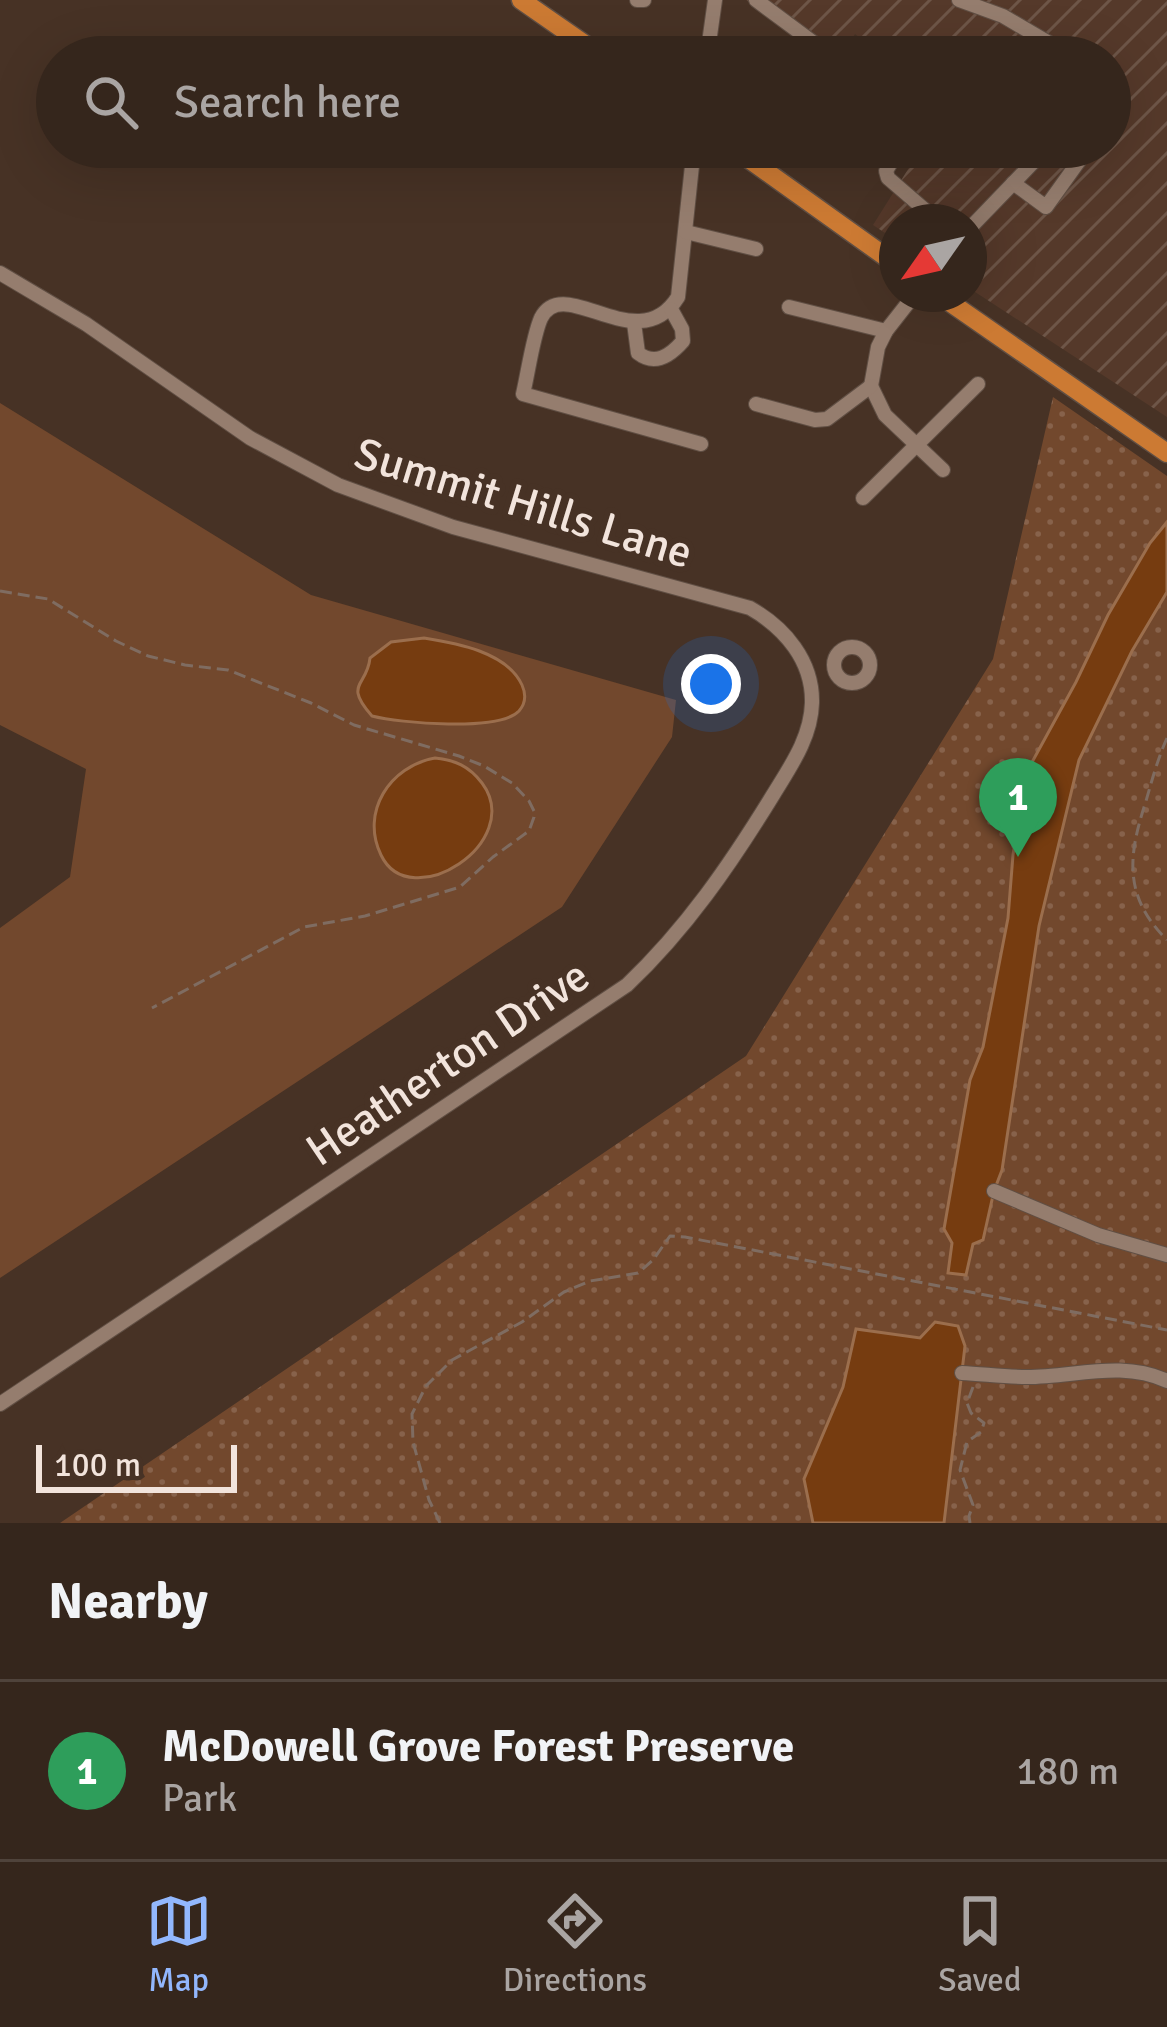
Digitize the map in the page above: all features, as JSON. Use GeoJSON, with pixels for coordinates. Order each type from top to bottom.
{"type":"FeatureCollection","features":[{"type":"Feature","properties":{"kind":"main road"},"geometry":{"type":"LineString","coordinates":[[521,0],[573,36]]}},
{"type":"Feature","properties":{"kind":"main road"},"geometry":{"type":"LineString","coordinates":[[761,168],[879,252]]}},
{"type":"Feature","properties":{"kind":"main road"},"geometry":{"type":"LineString","coordinates":[[964,312],[1167,453]]}},
{"type":"Feature","properties":{"kind":"street"},"geometry":{"type":"LineString","coordinates":[[710,36],[715,0]]}},
{"type":"Feature","properties":{"kind":"street"},"geometry":{"type":"LineString","coordinates":[[756,0],[805,36]]}},
{"type":"Feature","properties":{"kind":"street"},"geometry":{"type":"LineString","coordinates":[[959,0],[1003,16],[1037,36]]}},
{"type":"Feature","properties":{"kind":"street"},"geometry":{"type":"LineString","coordinates":[[692,168],[678,297],[671,309],[634,323],[574,305],[552,307],[542,316],[523,394],[701,444]]}},
{"type":"Feature","properties":{"kind":"street"},"geometry":{"type":"LineString","coordinates":[[888,168],[888,178],[918,204]]}},
{"type":"Feature","properties":{"kind":"street"},"geometry":{"type":"LineString","coordinates":[[987,210],[1028,168]]}},
{"type":"Feature","properties":{"kind":"street"},"geometry":{"type":"LineString","coordinates":[[1013,183],[1046,207],[1074,168]]}},
{"type":"Feature","properties":{"kind":"street"},"geometry":{"type":"LineString","coordinates":[[686,232],[756,249]]}},
{"type":"Feature","properties":{"kind":"street","name":"Summit Hills Lane"},"geometry":{"type":"LineString","coordinates":[[0,273],[86,324],[250,438],[305,469],[376,501],[453,527],[750,608],[791,641],[809,676]]}},
{"type":"Feature","properties":{"kind":"street"},"geometry":{"type":"LineString","coordinates":[[789,307],[886,331]]}},
{"type":"Feature","properties":{"kind":"street"},"geometry":{"type":"LineString","coordinates":[[634,323],[638,353],[658,360],[683,341],[682,328],[671,309]]}},
{"type":"Feature","properties":{"kind":"street"},"geometry":{"type":"LineString","coordinates":[[901,312],[878,346],[871,386],[885,415],[943,470]]}},
{"type":"Feature","properties":{"kind":"street"},"geometry":{"type":"LineString","coordinates":[[863,498],[978,384]]}},
{"type":"Feature","properties":{"kind":"street"},"geometry":{"type":"LineString","coordinates":[[756,404],[827,419],[871,386]]}},
{"type":"Feature","properties":{"kind":"street"},"geometry":{"type":"LineString","coordinates":[[809,676],[835,670]]}},
{"type":"Feature","properties":{"kind":"street","name":"Heatherton Drive"},"geometry":{"type":"LineString","coordinates":[[0,1404],[627,985],[700,906],[801,749],[813,700],[809,676]]}},
{"type":"Feature","properties":{"kind":"street"},"geometry":{"type":"LineString","coordinates":[[994,1191],[1085,1231],[1167,1255]]}},
{"type":"Feature","properties":{"kind":"street"},"geometry":{"type":"LineString","coordinates":[[969,1373],[1024,1377],[1134,1371],[1167,1381]]}},
{"type":"Feature","properties":{"kind":"path"},"geometry":{"type":"LineString","coordinates":[[0,591],[47,599],[148,656],[228,670],[354,725],[471,761],[512,783],[534,811],[529,831],[460,887],[352,919],[304,927],[152,1008]]}},
{"type":"Feature","properties":{"kind":"path"},"geometry":{"type":"LineString","coordinates":[[1167,738],[1138,824],[1132,858],[1142,908],[1167,940]]}},
{"type":"Feature","properties":{"kind":"path"},"geometry":{"type":"LineString","coordinates":[[440,1523],[413,1442],[412,1414],[426,1386],[452,1360],[522,1322],[563,1292],[590,1281],[638,1273],[670,1236],[1167,1330]]}},
{"type":"Feature","properties":{"kind":"path"},"geometry":{"type":"LineString","coordinates":[[969,1373],[967,1403],[984,1423],[981,1432],[967,1442],[961,1470],[974,1505],[970,1523]]}},
{"type":"Feature","properties":{"kind":"shaded area"},"geometry":{"type":"Polygon","coordinates":[[[746,0],[1167,0],[1167,417],[987,300],[987,204],[886,204],[909,168],[1131,168],[1131,36],[798,36],[746,0]]]}},
{"type":"Feature","properties":{"kind":"shaded area"},"geometry":{"type":"Polygon","coordinates":[[[1053,397],[1167,476],[1167,1523],[60,1523],[746,1056],[993,659],[1053,397]]]}},
{"type":"Feature","properties":{"kind":"shaded area"},"geometry":{"type":"Polygon","coordinates":[[[0,403],[311,595],[676,700],[672,737],[562,907],[0,1278],[0,928],[70,877],[86,769],[0,725],[0,403]]]}},
{"type":"Feature","properties":{"kind":"shaded area"},"geometry":{"type":"Polygon","coordinates":[[[1167,522],[1167,592],[1132,651],[1079,760],[1039,926],[1002,1170],[983,1240],[973,1244],[966,1275],[948,1273],[952,1243],[944,1229],[970,1080],[983,1047],[1008,918],[1025,775],[1108,615],[1167,522]]]}},
{"type":"Feature","properties":{"kind":"shaded area"},"geometry":{"type":"Polygon","coordinates":[[[424,638],[479,651],[505,664],[523,688],[525,698],[519,711],[508,718],[471,724],[372,716],[358,691],[370,658],[391,642],[424,638]]]}},
{"type":"Feature","properties":{"kind":"shaded area"},"geometry":{"type":"Polygon","coordinates":[[[435,758],[461,765],[482,783],[491,806],[489,828],[459,864],[437,875],[415,878],[395,872],[381,855],[374,823],[383,793],[393,781],[405,770],[435,758]]]}},
{"type":"Feature","properties":{"kind":"shaded area"},"geometry":{"type":"Polygon","coordinates":[[[935,1322],[958,1326],[965,1346],[944,1523],[813,1523],[804,1479],[843,1387],[856,1329],[920,1338],[935,1322]]]}},
{"type":"Feature","properties":{"kind":"place","name":"McDowell Grove Forest Preserve"},"geometry":{"type":"Point","coordinates":[1018,857]}}]}
